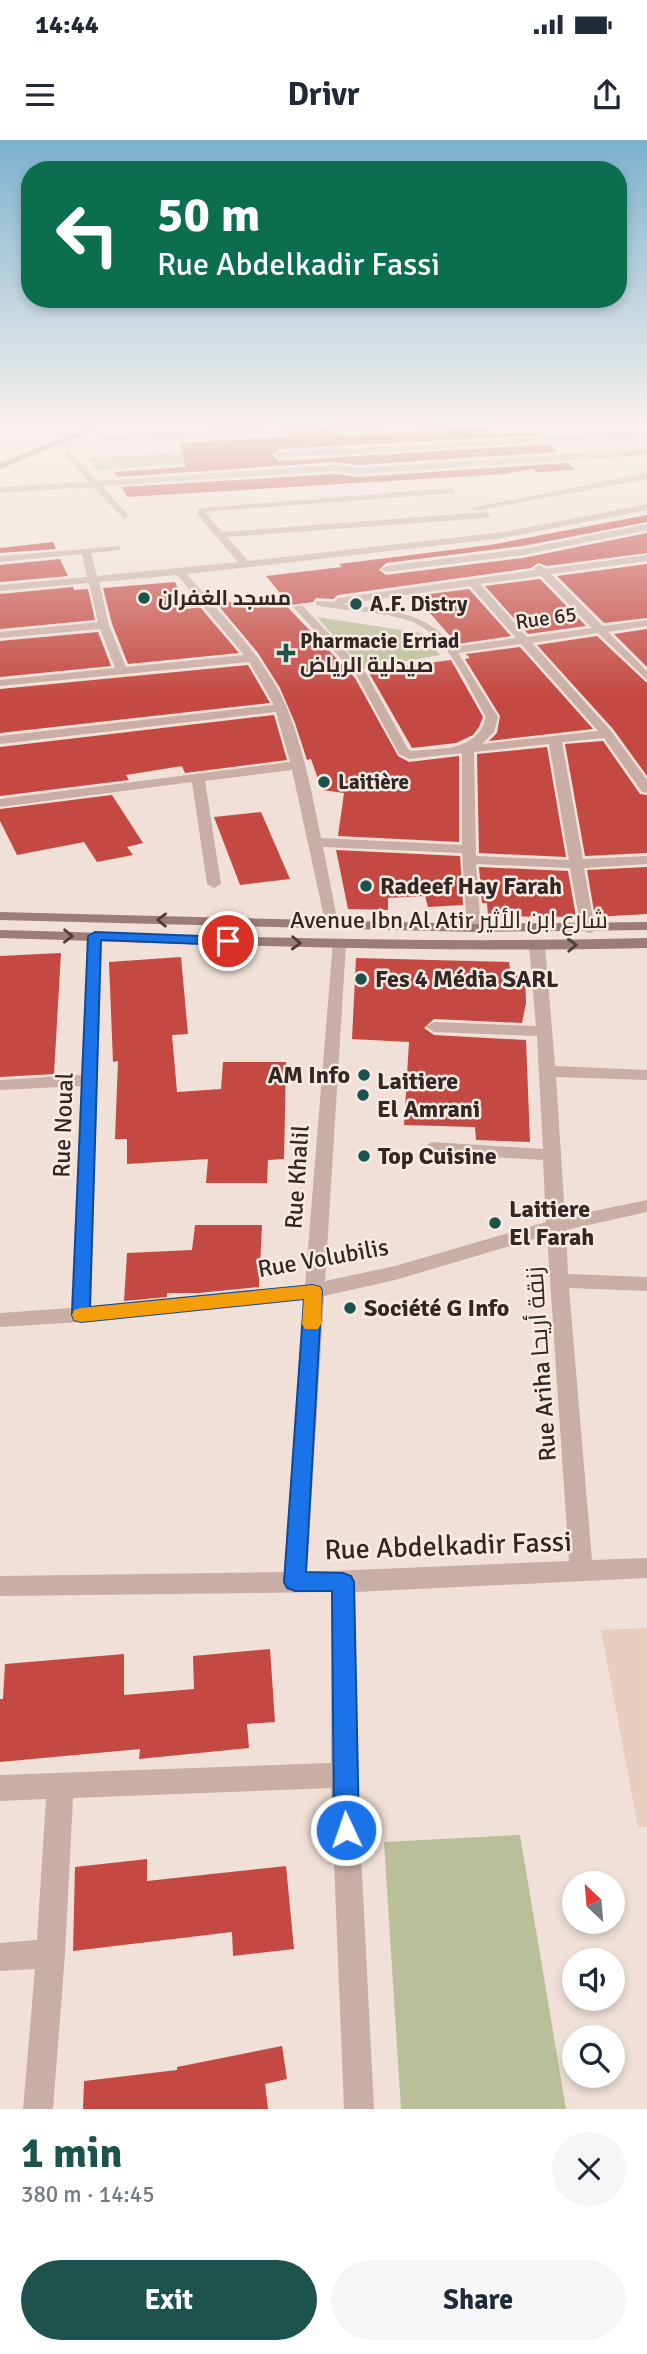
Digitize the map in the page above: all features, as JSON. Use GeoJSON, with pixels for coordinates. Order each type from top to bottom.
{"type":"FeatureCollection","features":[{"type":"Feature","properties":{"kind":"street"},"geometry":{"type":"LineString","coordinates":[[202,514],[245,565]]}},
{"type":"Feature","properties":{"kind":"street"},"geometry":{"type":"LineString","coordinates":[[219,535],[330,514]]}},
{"type":"Feature","properties":{"kind":"street"},"geometry":{"type":"LineString","coordinates":[[402,514],[486,515],[495,521]]}},
{"type":"Feature","properties":{"kind":"street"},"geometry":{"type":"LineString","coordinates":[[0,588],[245,565],[508,531],[607,514]]}},
{"type":"Feature","properties":{"kind":"street"},"geometry":{"type":"LineString","coordinates":[[408,592],[386,569],[523,552],[647,527]]}},
{"type":"Feature","properties":{"kind":"street"},"geometry":{"type":"LineString","coordinates":[[508,531],[523,552],[647,677]]}},
{"type":"Feature","properties":{"kind":"street"},"geometry":{"type":"LineString","coordinates":[[0,559],[117,548]]}},
{"type":"Feature","properties":{"kind":"street"},"geometry":{"type":"LineString","coordinates":[[86,551],[104,625],[122,671]]}},
{"type":"Feature","properties":{"kind":"street"},"geometry":{"type":"LineString","coordinates":[[607,734],[409,755],[403,751],[362,675],[298,607],[647,558]]}},
{"type":"Feature","properties":{"kind":"street"},"geometry":{"type":"LineString","coordinates":[[180,572],[252,657],[281,708],[299,765],[331,923]]}},
{"type":"Feature","properties":{"kind":"street"},"geometry":{"type":"LineString","coordinates":[[473,583],[607,734],[647,789]]}},
{"type":"Feature","properties":{"kind":"street"},"geometry":{"type":"LineString","coordinates":[[320,604],[419,621],[429,627],[451,651],[492,717],[488,732],[468,749]]}},
{"type":"Feature","properties":{"kind":"street","name":"Rue 65"},"geometry":{"type":"LineString","coordinates":[[451,651],[647,623]]}},
{"type":"Feature","properties":{"kind":"street"},"geometry":{"type":"LineString","coordinates":[[0,635],[104,625]]}},
{"type":"Feature","properties":{"kind":"street"},"geometry":{"type":"LineString","coordinates":[[629,658],[647,655]]}},
{"type":"Feature","properties":{"kind":"street"},"geometry":{"type":"LineString","coordinates":[[0,683],[252,657]]}},
{"type":"Feature","properties":{"kind":"street"},"geometry":{"type":"LineString","coordinates":[[0,740],[281,708]]}},
{"type":"Feature","properties":{"kind":"street"},"geometry":{"type":"LineString","coordinates":[[555,740],[587,929]]}},
{"type":"Feature","properties":{"kind":"street"},"geometry":{"type":"LineString","coordinates":[[468,749],[469,854],[474,929]]}},
{"type":"Feature","properties":{"kind":"street"},"geometry":{"type":"LineString","coordinates":[[0,803],[299,765]]}},
{"type":"Feature","properties":{"kind":"street"},"geometry":{"type":"LineString","coordinates":[[198,778],[214,884]]}},
{"type":"Feature","properties":{"kind":"street"},"geometry":{"type":"LineString","coordinates":[[313,842],[576,864],[647,860]]}},
{"type":"Feature","properties":{"kind":"street","name":"Avenue Ibn Al Atir شارع ابن الأثير"},"geometry":{"type":"LineString","coordinates":[[0,916],[474,929],[647,926]]}},
{"type":"Feature","properties":{"kind":"street","name":"Avenue Ibn Al Atir شارع ابن الأثير"},"geometry":{"type":"LineString","coordinates":[[0,934],[338,944],[537,946],[647,943]]}},
{"type":"Feature","properties":{"kind":"street","name":"Rue Noual"},"geometry":{"type":"LineString","coordinates":[[81,1315],[95,936]]}},
{"type":"Feature","properties":{"kind":"street","name":"Rue Khalil"},"geometry":{"type":"LineString","coordinates":[[295,1582],[338,944]]}},
{"type":"Feature","properties":{"kind":"street","name":"Rue Ariha زنقة أريحا"},"geometry":{"type":"LineString","coordinates":[[537,946],[581,1570]]}},
{"type":"Feature","properties":{"kind":"street"},"geometry":{"type":"LineString","coordinates":[[434,1027],[545,1031]]}},
{"type":"Feature","properties":{"kind":"street"},"geometry":{"type":"LineString","coordinates":[[547,1071],[647,1075]]}},
{"type":"Feature","properties":{"kind":"street"},"geometry":{"type":"LineString","coordinates":[[0,1085],[89,1080]]}},
{"type":"Feature","properties":{"kind":"street"},"geometry":{"type":"LineString","coordinates":[[432,1148],[552,1155]]}},
{"type":"Feature","properties":{"kind":"street","name":"Rue Volubilis"},"geometry":{"type":"LineString","coordinates":[[0,1320],[81,1315],[313,1291],[395,1273],[557,1225],[647,1206]]}},
{"type":"Feature","properties":{"kind":"street"},"geometry":{"type":"LineString","coordinates":[[559,1281],[647,1284]]}},
{"type":"Feature","properties":{"kind":"street","name":"Rue Abdelkadir Fassi"},"geometry":{"type":"LineString","coordinates":[[0,1586],[343,1582],[647,1568]]}},
{"type":"Feature","properties":{"kind":"street"},"geometry":{"type":"LineString","coordinates":[[343,1582],[344,1775],[359,2109]]}},
{"type":"Feature","properties":{"kind":"street"},"geometry":{"type":"LineString","coordinates":[[0,1788],[344,1775]]}},
{"type":"Feature","properties":{"kind":"street"},"geometry":{"type":"LineString","coordinates":[[38,2109],[51,1954],[60,1785]]}},
{"type":"Feature","properties":{"kind":"street"},"geometry":{"type":"LineString","coordinates":[[0,1957],[51,1954]]}},
{"type":"Feature","properties":{"kind":"green space"},"geometry":{"type":"Polygon","coordinates":[[[317,617],[421,633],[440,655],[363,669],[317,617]]]}},
{"type":"Feature","properties":{"kind":"green space"},"geometry":{"type":"Polygon","coordinates":[[[520,1835],[566,2109],[401,2109],[384,1842],[520,1835]]]}},
{"type":"Feature","properties":{"kind":"shaded area"},"geometry":{"type":"Polygon","coordinates":[[[647,1628],[647,1827],[638,1827],[601,1630],[647,1628]]]}},
{"type":"Feature","properties":{"kind":"building"},"geometry":{"type":"Polygon","coordinates":[[[647,515],[647,522],[523,546],[386,563],[379,570],[386,575],[523,558],[647,533],[647,553],[547,566],[538,563],[531,568],[338,595],[333,599],[316,598],[313,602],[290,605],[266,576],[490,545],[647,515]]]}},
{"type":"Feature","properties":{"kind":"building"},"geometry":{"type":"Polygon","coordinates":[[[53,542],[56,549],[0,553],[0,548],[53,542]]]}},
{"type":"Feature","properties":{"kind":"building"},"geometry":{"type":"Polygon","coordinates":[[[60,559],[68,576],[0,582],[0,565],[60,559]]]}},
{"type":"Feature","properties":{"kind":"building"},"geometry":{"type":"Polygon","coordinates":[[[647,564],[647,618],[604,623],[557,576],[647,564]]]}},
{"type":"Feature","properties":{"kind":"building"},"geometry":{"type":"Polygon","coordinates":[[[540,579],[586,626],[528,634],[485,586],[540,579]]]}},
{"type":"Feature","properties":{"kind":"building"},"geometry":{"type":"Polygon","coordinates":[[[175,582],[187,609],[200,607],[239,653],[128,664],[112,624],[103,588],[175,582]]]}},
{"type":"Feature","properties":{"kind":"building"},"geometry":{"type":"Polygon","coordinates":[[[73,587],[74,590],[88,589],[95,620],[0,629],[0,594],[73,587]]]}},
{"type":"Feature","properties":{"kind":"building"},"geometry":{"type":"Polygon","coordinates":[[[469,589],[511,636],[457,644],[415,596],[469,589]]]}},
{"type":"Feature","properties":{"kind":"building"},"geometry":{"type":"Polygon","coordinates":[[[276,595],[355,678],[398,756],[409,762],[459,756],[459,842],[338,836],[344,793],[322,790],[311,759],[307,760],[280,688],[258,653],[217,604],[276,595]]]}},
{"type":"Feature","properties":{"kind":"building"},"geometry":{"type":"Polygon","coordinates":[[[647,629],[647,667],[614,634],[647,629]]]}},
{"type":"Feature","properties":{"kind":"building"},"geometry":{"type":"Polygon","coordinates":[[[98,632],[111,666],[0,677],[0,641],[98,632]]]}},
{"type":"Feature","properties":{"kind":"building"},"geometry":{"type":"Polygon","coordinates":[[[597,636],[647,683],[647,776],[613,729],[537,645],[597,636]]]}},
{"type":"Feature","properties":{"kind":"building"},"geometry":{"type":"Polygon","coordinates":[[[520,647],[593,729],[489,741],[497,733],[500,716],[465,659],[470,658],[466,654],[520,647]]]}},
{"type":"Feature","properties":{"kind":"building"},"geometry":{"type":"Polygon","coordinates":[[[451,660],[483,717],[479,727],[473,735],[456,743],[412,748],[368,671],[451,660]]]}},
{"type":"Feature","properties":{"kind":"building"},"geometry":{"type":"Polygon","coordinates":[[[248,665],[270,703],[0,733],[0,689],[248,665]]]}},
{"type":"Feature","properties":{"kind":"building"},"geometry":{"type":"Polygon","coordinates":[[[274,715],[287,760],[185,773],[182,766],[126,775],[129,780],[0,796],[0,747],[274,715]]]}},
{"type":"Feature","properties":{"kind":"building"},"geometry":{"type":"Polygon","coordinates":[[[603,741],[640,794],[647,795],[647,853],[585,856],[565,744],[603,741]]]}},
{"type":"Feature","properties":{"kind":"building"},"geometry":{"type":"Polygon","coordinates":[[[547,747],[566,857],[479,853],[477,754],[547,747]]]}},
{"type":"Feature","properties":{"kind":"building"},"geometry":{"type":"Polygon","coordinates":[[[112,795],[143,843],[127,847],[133,855],[97,862],[84,842],[17,855],[0,821],[0,809],[112,795]]]}},
{"type":"Feature","properties":{"kind":"building"},"geometry":{"type":"Polygon","coordinates":[[[261,812],[290,879],[240,885],[214,817],[261,812]]]}},
{"type":"Feature","properties":{"kind":"building"},"geometry":{"type":"Polygon","coordinates":[[[336,850],[460,856],[463,905],[428,907],[425,896],[388,898],[388,910],[348,909],[336,850]]]}},
{"type":"Feature","properties":{"kind":"building"},"geometry":{"type":"Polygon","coordinates":[[[479,867],[568,871],[576,917],[488,916],[487,903],[482,903],[479,867]]]}},
{"type":"Feature","properties":{"kind":"building"},"geometry":{"type":"Polygon","coordinates":[[[647,867],[647,914],[595,917],[587,870],[647,867]]]}},
{"type":"Feature","properties":{"kind":"building"},"geometry":{"type":"Polygon","coordinates":[[[61,953],[54,1074],[0,1077],[0,956],[61,953]]]}},
{"type":"Feature","properties":{"kind":"building"},"geometry":{"type":"Polygon","coordinates":[[[181,957],[188,1034],[172,1035],[177,1092],[221,1089],[223,1062],[286,1062],[284,1159],[268,1160],[267,1183],[206,1183],[208,1159],[127,1164],[127,1139],[115,1139],[118,1061],[113,1062],[109,962],[181,957]]]}},
{"type":"Feature","properties":{"kind":"building"},"geometry":{"type":"Polygon","coordinates":[[[356,958],[509,962],[511,975],[525,976],[526,1003],[522,1023],[434,1019],[424,1028],[434,1035],[526,1040],[530,1142],[476,1140],[475,1127],[404,1125],[409,1042],[352,1039],[356,958]]]}},
{"type":"Feature","properties":{"kind":"building"},"geometry":{"type":"Polygon","coordinates":[[[195,1225],[262,1225],[259,1287],[167,1293],[167,1297],[124,1301],[127,1253],[192,1250],[195,1225]]]}},
{"type":"Feature","properties":{"kind":"building"},"geometry":{"type":"Polygon","coordinates":[[[270,1649],[275,1722],[247,1724],[249,1748],[139,1759],[140,1749],[0,1762],[0,1699],[3,1699],[5,1664],[124,1654],[124,1695],[194,1689],[193,1656],[270,1649]]]}},
{"type":"Feature","properties":{"kind":"building"},"geometry":{"type":"Polygon","coordinates":[[[147,1859],[147,1881],[286,1866],[294,1949],[233,1956],[232,1932],[73,1951],[75,1867],[147,1859]]]}},
{"type":"Feature","properties":{"kind":"building"},"geometry":{"type":"Polygon","coordinates":[[[282,2046],[287,2079],[265,2084],[268,2109],[83,2109],[84,2081],[177,2070],[177,2067],[282,2046]]]}},
{"type":"Feature","properties":{"kind":"slow traffic"},"geometry":{"type":"LineString","coordinates":[[81,1315],[313,1291],[311,1324]]}},
{"type":"Feature","properties":{"kind":"place","name":"مسجد الغفران"},"geometry":{"type":"Point","coordinates":[144,598]}},
{"type":"Feature","properties":{"kind":"place","name":"A.F. Distry"},"geometry":{"type":"Point","coordinates":[356,604]}},
{"type":"Feature","properties":{"kind":"place","name":"Pharmacie Erriad صيدلية الرياض"},"geometry":{"type":"Point","coordinates":[286,653]}},
{"type":"Feature","properties":{"kind":"place","name":"Laitière"},"geometry":{"type":"Point","coordinates":[324,782]}},
{"type":"Feature","properties":{"kind":"place","name":"Radeef Hay Farah"},"geometry":{"type":"Point","coordinates":[366,886]}},
{"type":"Feature","properties":{"kind":"place","name":"Fes 4 Média SARL"},"geometry":{"type":"Point","coordinates":[361,979]}},
{"type":"Feature","properties":{"kind":"place","name":"AM Info"},"geometry":{"type":"Point","coordinates":[364,1075]}},
{"type":"Feature","properties":{"kind":"place","name":"Laitiere El Amrani"},"geometry":{"type":"Point","coordinates":[363,1095]}},
{"type":"Feature","properties":{"kind":"place","name":"Top Cuisine"},"geometry":{"type":"Point","coordinates":[364,1156]}},
{"type":"Feature","properties":{"kind":"place","name":"Laitiere El Farah"},"geometry":{"type":"Point","coordinates":[495,1223]}},
{"type":"Feature","properties":{"kind":"place","name":"Société G Info"},"geometry":{"type":"Point","coordinates":[350,1308]}},
{"type":"Feature","properties":{"kind":"route"},"geometry":{"type":"LineString","coordinates":[[228,941],[95,936],[81,1315],[313,1291],[295,1582],[343,1582],[346,1830]]}}]}
